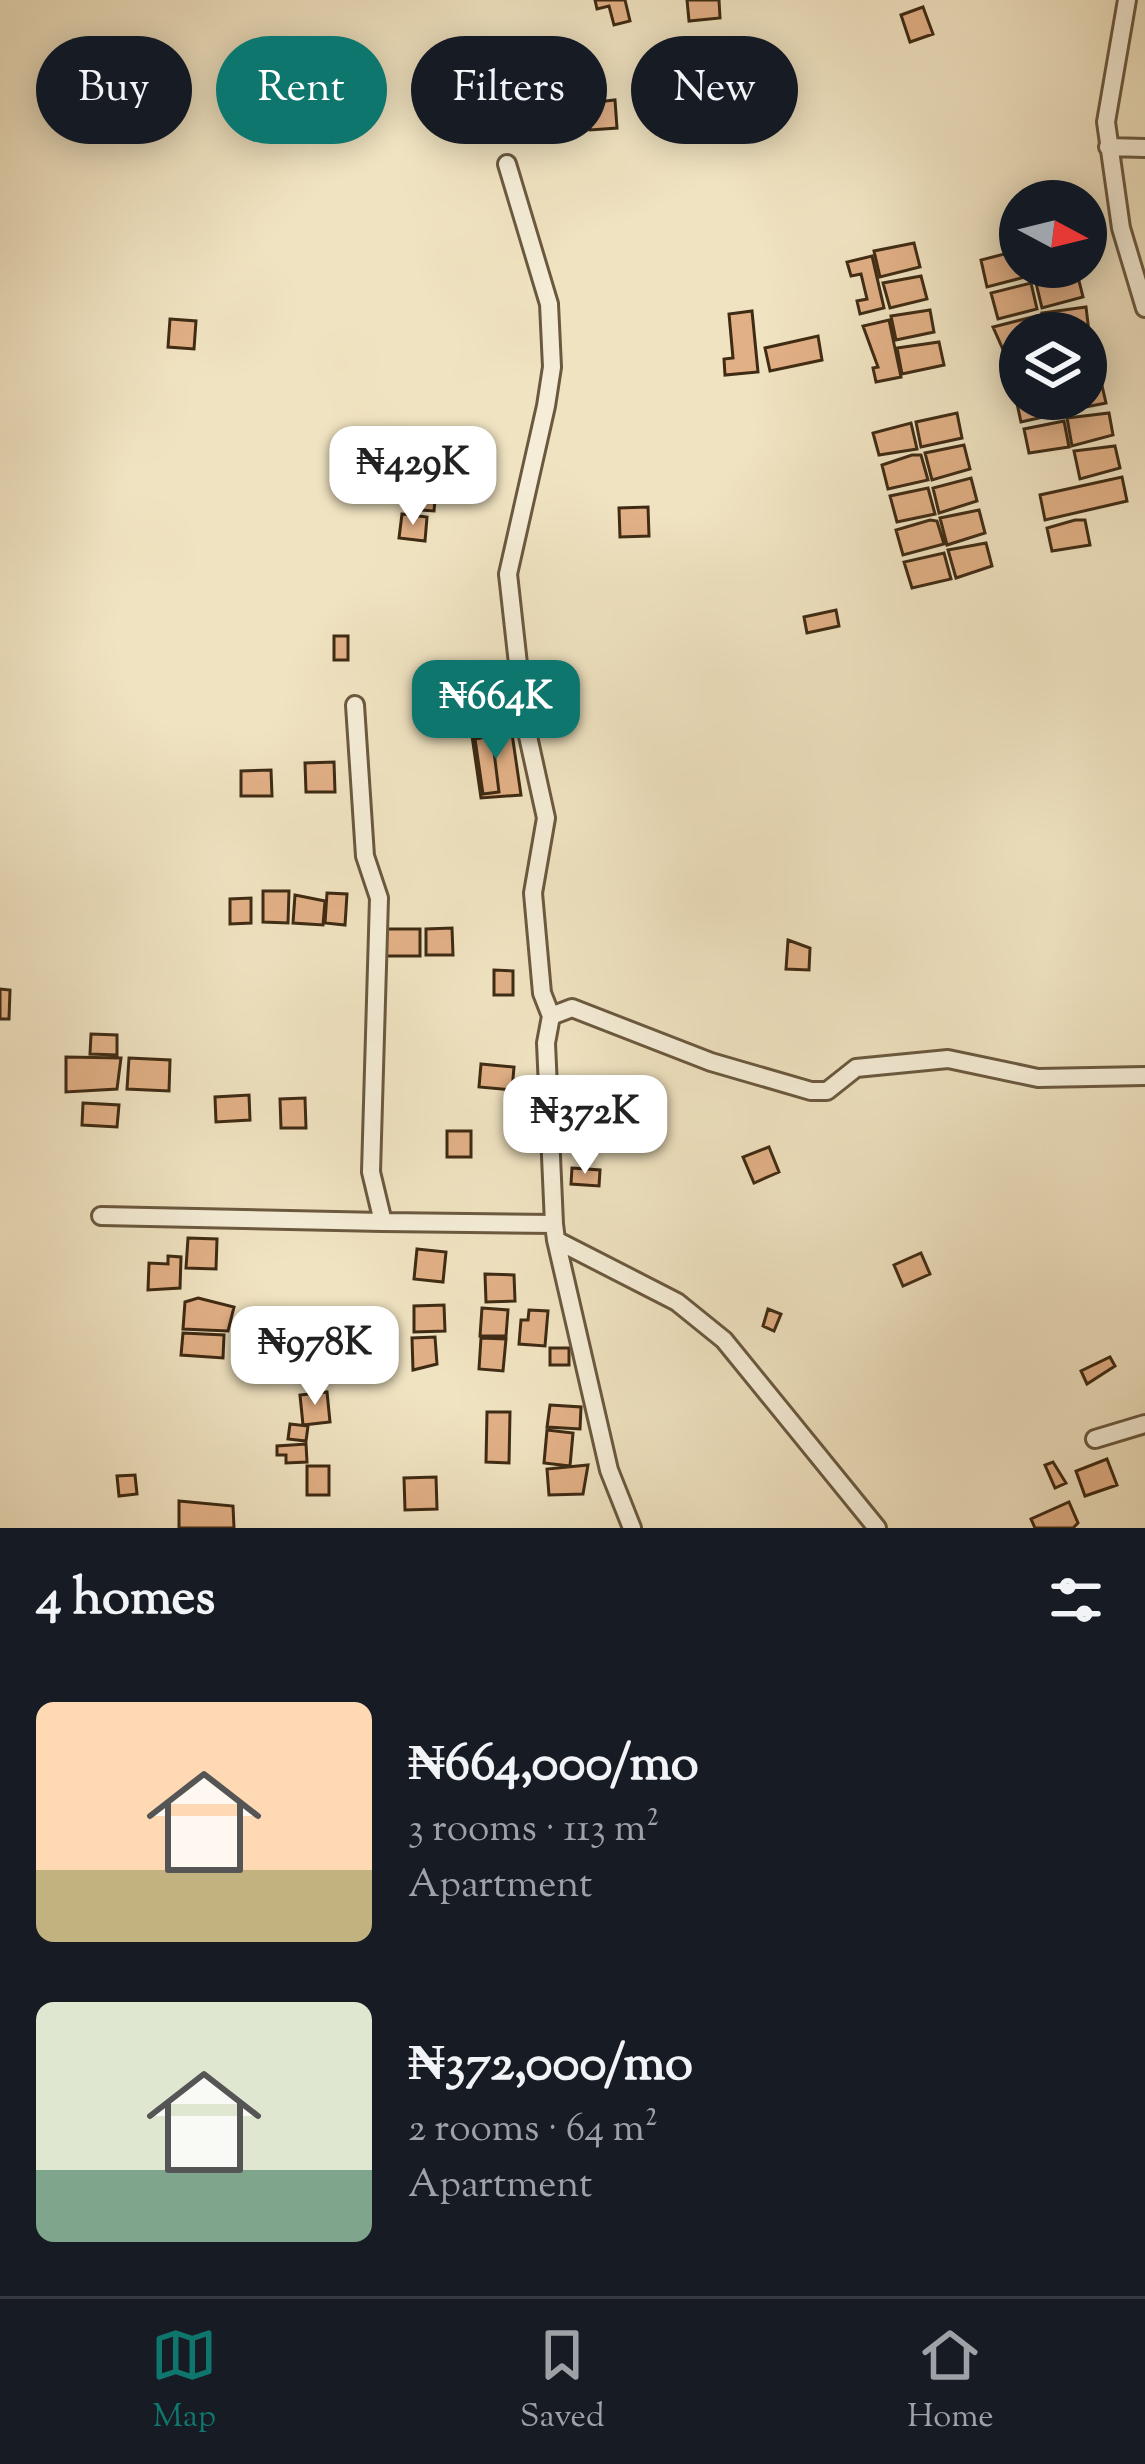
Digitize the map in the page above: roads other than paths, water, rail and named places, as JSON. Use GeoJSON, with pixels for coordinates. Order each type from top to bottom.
{"type":"FeatureCollection","features":[{"type":"Feature","properties":{"kind":"street"},"geometry":{"type":"LineString","coordinates":[[1131,3],[1106,122],[1120,228],[1145,308]]}},
{"type":"Feature","properties":{"kind":"street"},"geometry":{"type":"LineString","coordinates":[[1108,148],[1145,148]]}},
{"type":"Feature","properties":{"kind":"street"},"geometry":{"type":"LineString","coordinates":[[507,164],[518,214],[549,304],[546,406],[508,574],[524,718],[546,818],[533,893],[542,993],[550,1016],[546,1043],[555,1232],[609,1470],[632,1528]]}},
{"type":"Feature","properties":{"kind":"street"},"geometry":{"type":"LineString","coordinates":[[355,705],[365,856],[380,898],[371,1172],[383,1222]]}},
{"type":"Feature","properties":{"kind":"street"},"geometry":{"type":"LineString","coordinates":[[550,1016],[572,1008],[591,1013],[711,1062],[811,1091],[827,1090],[856,1068],[948,1059],[1038,1078],[1145,1076]]}},
{"type":"Feature","properties":{"kind":"street"},"geometry":{"type":"LineString","coordinates":[[101,1216],[383,1222],[555,1232],[677,1302],[724,1340],[877,1528]]}},
{"type":"Feature","properties":{"kind":"street"},"geometry":{"type":"LineString","coordinates":[[1095,1439],[1145,1424]]}}]}
